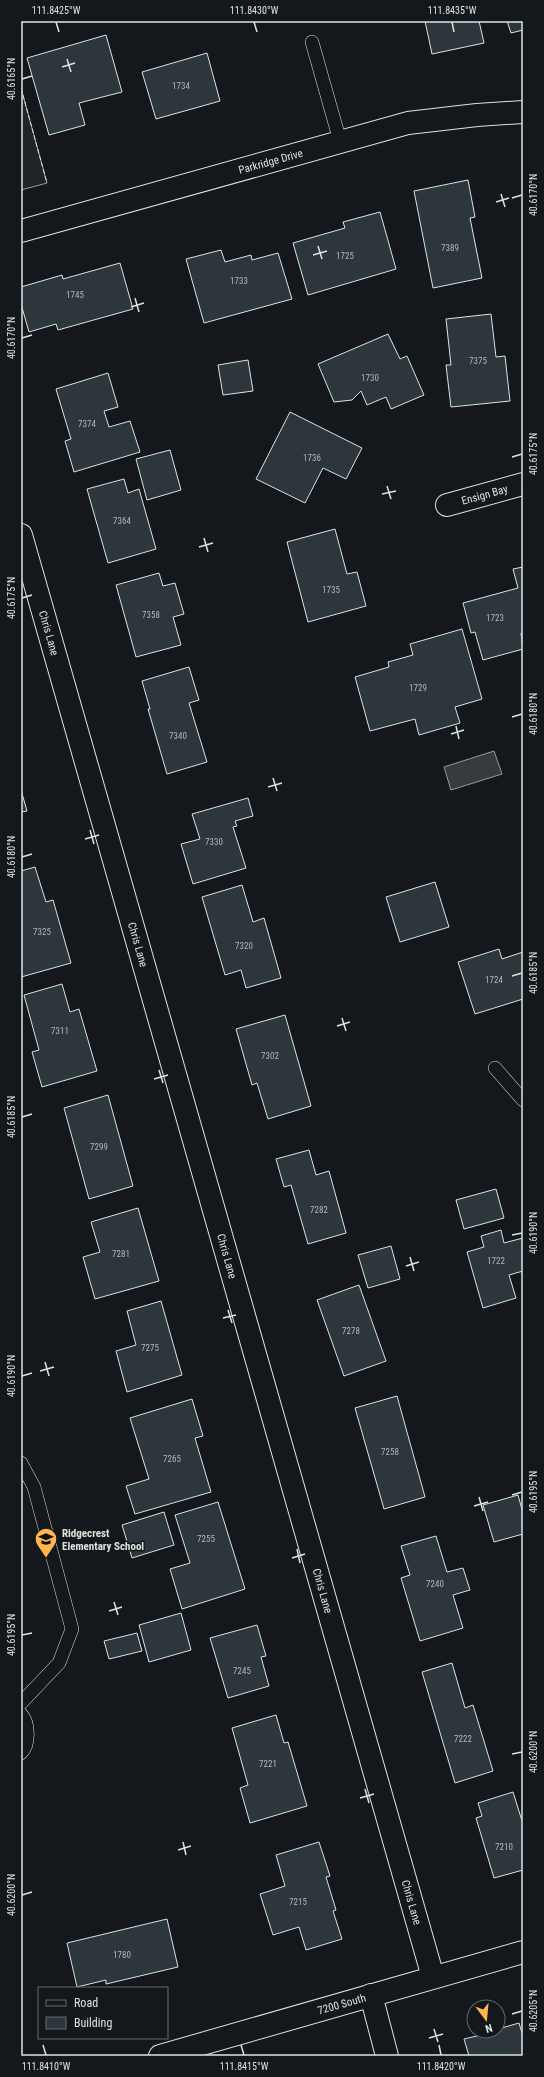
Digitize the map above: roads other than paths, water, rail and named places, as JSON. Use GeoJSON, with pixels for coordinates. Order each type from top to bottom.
{"type":"FeatureCollection","features":[{"type":"Feature","properties":{"kind":"street","name":"Parkridge Drive"},"geometry":{"type":"LineString","coordinates":[[21,231],[408,123],[477,115],[523,112]]}},
{"type":"Feature","properties":{"kind":"street","name":"Ensign Bay"},"geometry":{"type":"LineString","coordinates":[[447,505],[523,484]]}},
{"type":"Feature","properties":{"kind":"street","name":"Chris Lane"},"geometry":{"type":"LineString","coordinates":[[21,535],[433,1978]]}},
{"type":"Feature","properties":{"kind":"street","name":"7200 South"},"geometry":{"type":"LineString","coordinates":[[160,2056],[204,2050],[371,1995],[523,1952]]}},
{"type":"Feature","properties":{"kind":"street"},"geometry":{"type":"LineString","coordinates":[[371,1995],[387,2056]]}},
{"type":"Feature","properties":{"kind":"lane"},"geometry":{"type":"LineString","coordinates":[[312,42],[340,141]]}},
{"type":"Feature","properties":{"kind":"lane"},"geometry":{"type":"LineString","coordinates":[[495,1068],[523,1100]]}},
{"type":"Feature","properties":{"kind":"lane"},"geometry":{"type":"LineString","coordinates":[[21,1463],[34,1487],[72,1629],[59,1663],[21,1703]]}},
{"type":"Feature","properties":{"kind":"lane"},"geometry":{"type":"LineString","coordinates":[[21,1714],[26,1720],[28,1737],[21,1753]]}},
{"type":"Feature","properties":{"kind":"place","name":"Ridgecrest Elementary School"},"geometry":{"type":"Point","coordinates":[46,1558]}}]}
